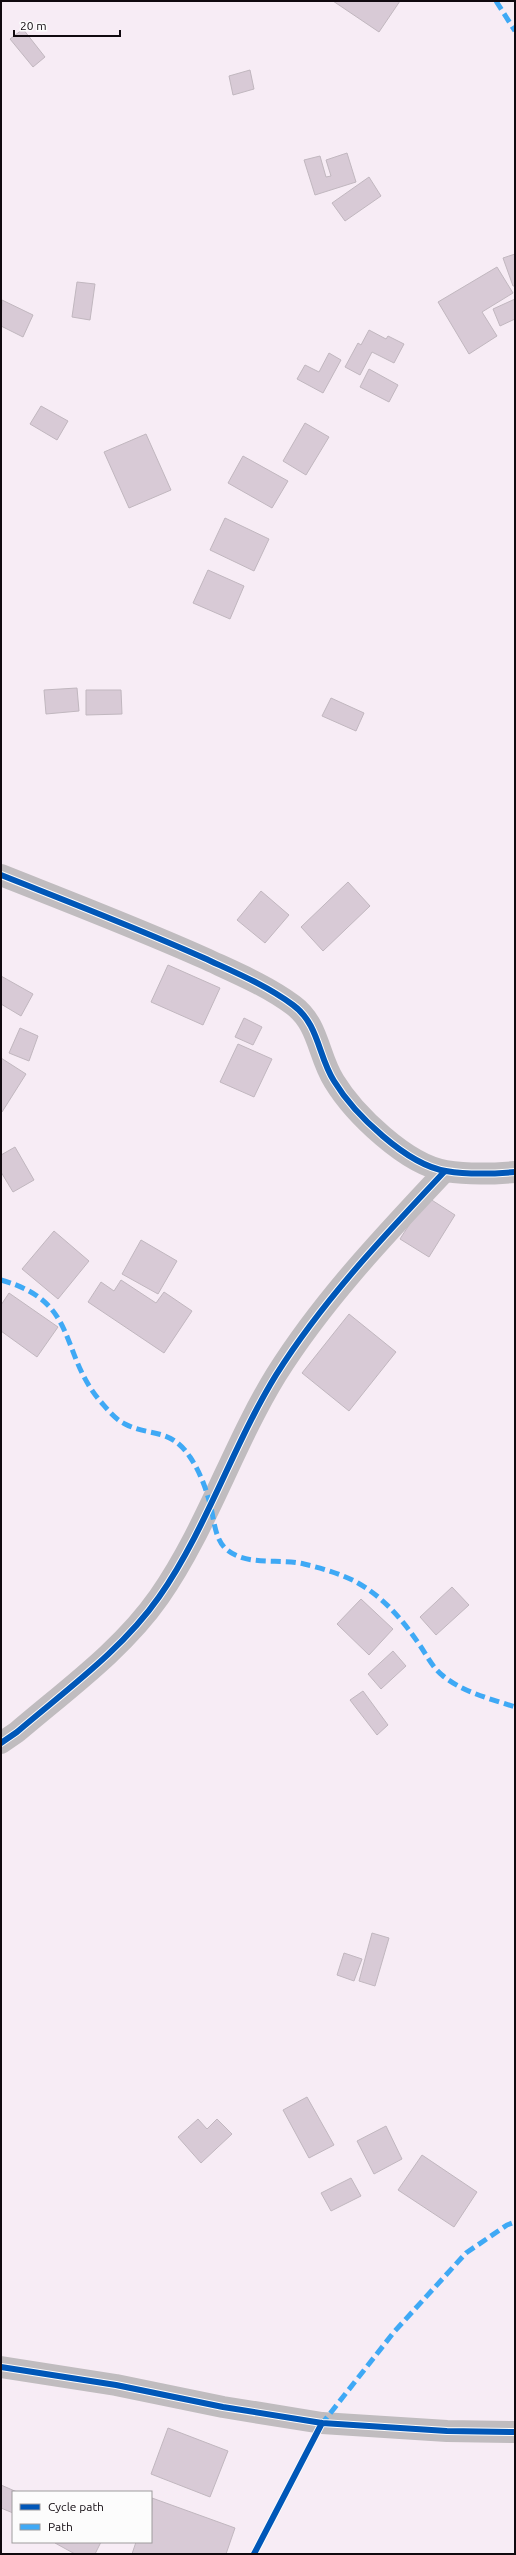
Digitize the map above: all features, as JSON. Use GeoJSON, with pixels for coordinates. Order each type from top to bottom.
{"type":"FeatureCollection","features":[{"type":"Feature","properties":{"kind":"street"},"geometry":{"type":"LineString","coordinates":[[1,875],[177,946],[247,978],[294,1005],[316,1032],[333,1080],[363,1117],[411,1158],[445,1171],[486,1174],[515,1172]]}},
{"type":"Feature","properties":{"kind":"street"},"geometry":{"type":"LineString","coordinates":[[1,1743],[17,1732],[132,1630],[160,1596],[188,1548],[244,1432],[277,1374],[324,1309],[370,1251],[445,1171]]}},
{"type":"Feature","properties":{"kind":"street"},"geometry":{"type":"LineString","coordinates":[[1,2367],[116,2385],[223,2407],[322,2423],[447,2431],[515,2432]]}},
{"type":"Feature","properties":{"kind":"building"},"geometry":{"type":"Polygon","coordinates":[[[333,1],[400,1],[379,32],[333,1]]]}},
{"type":"Feature","properties":{"kind":"building"},"geometry":{"type":"Polygon","coordinates":[[[23,29],[45,57],[33,67],[10,39],[23,29]]]}},
{"type":"Feature","properties":{"kind":"building"},"geometry":{"type":"Polygon","coordinates":[[[250,70],[254,89],[233,95],[229,76],[250,70]]]}},
{"type":"Feature","properties":{"kind":"building"},"geometry":{"type":"Polygon","coordinates":[[[347,153],[356,182],[315,195],[304,160],[320,156],[326,177],[331,176],[326,160],[347,153]]]}},
{"type":"Feature","properties":{"kind":"building"},"geometry":{"type":"Polygon","coordinates":[[[369,177],[381,196],[345,221],[332,203],[369,177]]]}},
{"type":"Feature","properties":{"kind":"building"},"geometry":{"type":"Polygon","coordinates":[[[515,254],[515,286],[513,286],[503,258],[515,254]]]}},
{"type":"Feature","properties":{"kind":"building"},"geometry":{"type":"Polygon","coordinates":[[[497,267],[513,293],[482,312],[497,336],[469,354],[438,302],[497,267]]]}},
{"type":"Feature","properties":{"kind":"building"},"geometry":{"type":"Polygon","coordinates":[[[77,282],[95,284],[90,320],[72,317],[77,282]]]}},
{"type":"Feature","properties":{"kind":"building"},"geometry":{"type":"Polygon","coordinates":[[[515,299],[515,319],[500,326],[493,309],[515,299]]]}},
{"type":"Feature","properties":{"kind":"building"},"geometry":{"type":"Polygon","coordinates":[[[2,300],[33,315],[23,337],[1,326],[2,300]]]}},
{"type":"Feature","properties":{"kind":"building"},"geometry":{"type":"Polygon","coordinates":[[[369,330],[386,339],[388,336],[404,344],[394,363],[372,352],[360,375],[345,367],[358,343],[361,345],[369,330]]]}},
{"type":"Feature","properties":{"kind":"building"},"geometry":{"type":"Polygon","coordinates":[[[329,353],[341,360],[323,393],[297,379],[305,365],[319,372],[329,353]]]}},
{"type":"Feature","properties":{"kind":"building"},"geometry":{"type":"Polygon","coordinates":[[[369,369],[398,385],[389,402],[360,387],[369,369]]]}},
{"type":"Feature","properties":{"kind":"building"},"geometry":{"type":"Polygon","coordinates":[[[41,406],[68,421],[57,440],[30,424],[41,406]]]}},
{"type":"Feature","properties":{"kind":"building"},"geometry":{"type":"Polygon","coordinates":[[[305,423],[329,437],[306,475],[283,461],[305,423]]]}},
{"type":"Feature","properties":{"kind":"building"},"geometry":{"type":"Polygon","coordinates":[[[146,434],[171,490],[129,508],[104,452],[146,434]]]}},
{"type":"Feature","properties":{"kind":"building"},"geometry":{"type":"Polygon","coordinates":[[[243,456],[288,481],[272,508],[228,483],[243,456]]]}},
{"type":"Feature","properties":{"kind":"building"},"geometry":{"type":"Polygon","coordinates":[[[225,518],[269,539],[254,571],[210,550],[225,518]]]}},
{"type":"Feature","properties":{"kind":"building"},"geometry":{"type":"Polygon","coordinates":[[[208,570],[244,586],[230,619],[193,603],[208,570]]]}},
{"type":"Feature","properties":{"kind":"building"},"geometry":{"type":"Polygon","coordinates":[[[77,688],[79,711],[46,714],[44,690],[77,688]]]}},
{"type":"Feature","properties":{"kind":"building"},"geometry":{"type":"Polygon","coordinates":[[[86,690],[121,690],[122,714],[86,715],[86,690]]]}},
{"type":"Feature","properties":{"kind":"building"},"geometry":{"type":"Polygon","coordinates":[[[331,698],[364,713],[356,731],[322,716],[331,698]]]}},
{"type":"Feature","properties":{"kind":"building"},"geometry":{"type":"Polygon","coordinates":[[[348,882],[370,906],[323,951],[301,927],[348,882]]]}},
{"type":"Feature","properties":{"kind":"building"},"geometry":{"type":"Polygon","coordinates":[[[261,891],[289,915],[265,943],[237,920],[261,891]]]}},
{"type":"Feature","properties":{"kind":"building"},"geometry":{"type":"Polygon","coordinates":[[[168,965],[220,988],[203,1025],[151,1002],[168,965]]]}},
{"type":"Feature","properties":{"kind":"building"},"geometry":{"type":"Polygon","coordinates":[[[1,976],[33,994],[21,1016],[1,1004],[1,976]]]}},
{"type":"Feature","properties":{"kind":"building"},"geometry":{"type":"Polygon","coordinates":[[[244,1018],[262,1027],[253,1045],[235,1037],[244,1018]]]}},
{"type":"Feature","properties":{"kind":"building"},"geometry":{"type":"Polygon","coordinates":[[[20,1028],[38,1036],[29,1061],[9,1053],[20,1028]]]}},
{"type":"Feature","properties":{"kind":"building"},"geometry":{"type":"Polygon","coordinates":[[[238,1044],[272,1059],[254,1097],[220,1082],[238,1044]]]}},
{"type":"Feature","properties":{"kind":"building"},"geometry":{"type":"Polygon","coordinates":[[[1,1058],[26,1074],[2,1112],[1,1111],[1,1058]]]}},
{"type":"Feature","properties":{"kind":"building"},"geometry":{"type":"Polygon","coordinates":[[[15,1147],[34,1180],[13,1192],[1,1172],[1,1155],[15,1147]]]}},
{"type":"Feature","properties":{"kind":"building"},"geometry":{"type":"Polygon","coordinates":[[[427,1197],[455,1215],[429,1257],[400,1239],[427,1197]]]}},
{"type":"Feature","properties":{"kind":"building"},"geometry":{"type":"Polygon","coordinates":[[[54,1231],[89,1261],[58,1299],[22,1269],[54,1231]]]}},
{"type":"Feature","properties":{"kind":"building"},"geometry":{"type":"Polygon","coordinates":[[[141,1240],[177,1261],[158,1294],[122,1274],[141,1240]]]}},
{"type":"Feature","properties":{"kind":"building"},"geometry":{"type":"Polygon","coordinates":[[[121,1280],[156,1303],[164,1292],[192,1311],[164,1353],[88,1302],[101,1282],[114,1291],[121,1280]]]}},
{"type":"Feature","properties":{"kind":"building"},"geometry":{"type":"Polygon","coordinates":[[[9,1293],[58,1327],[37,1357],[1,1331],[1,1305],[9,1293]]]}},
{"type":"Feature","properties":{"kind":"building"},"geometry":{"type":"Polygon","coordinates":[[[349,1314],[396,1352],[349,1411],[302,1373],[349,1314]]]}},
{"type":"Feature","properties":{"kind":"building"},"geometry":{"type":"Polygon","coordinates":[[[452,1587],[469,1605],[436,1635],[420,1617],[452,1587]]]}},
{"type":"Feature","properties":{"kind":"building"},"geometry":{"type":"Polygon","coordinates":[[[361,1599],[393,1629],[369,1655],[337,1624],[361,1599]]]}},
{"type":"Feature","properties":{"kind":"building"},"geometry":{"type":"Polygon","coordinates":[[[393,1651],[406,1666],[381,1689],[368,1674],[393,1651]]]}},
{"type":"Feature","properties":{"kind":"building"},"geometry":{"type":"Polygon","coordinates":[[[363,1691],[388,1725],[377,1735],[350,1700],[363,1691]]]}},
{"type":"Feature","properties":{"kind":"building"},"geometry":{"type":"Polygon","coordinates":[[[372,1933],[389,1938],[375,1986],[359,1981],[372,1933]]]}},
{"type":"Feature","properties":{"kind":"building"},"geometry":{"type":"Polygon","coordinates":[[[344,1953],[362,1959],[354,1981],[337,1975],[344,1953]]]}},
{"type":"Feature","properties":{"kind":"building"},"geometry":{"type":"Polygon","coordinates":[[[307,2097],[334,2145],[309,2158],[283,2110],[307,2097]]]}},
{"type":"Feature","properties":{"kind":"building"},"geometry":{"type":"Polygon","coordinates":[[[198,2119],[207,2129],[217,2119],[232,2134],[201,2163],[178,2137],[198,2119]]]}},
{"type":"Feature","properties":{"kind":"building"},"geometry":{"type":"Polygon","coordinates":[[[386,2126],[402,2159],[374,2174],[357,2141],[386,2126]]]}},
{"type":"Feature","properties":{"kind":"building"},"geometry":{"type":"Polygon","coordinates":[[[422,2155],[477,2192],[454,2227],[398,2190],[422,2155]]]}},
{"type":"Feature","properties":{"kind":"building"},"geometry":{"type":"Polygon","coordinates":[[[351,2178],[361,2196],[331,2211],[321,2193],[351,2178]]]}},
{"type":"Feature","properties":{"kind":"building"},"geometry":{"type":"Polygon","coordinates":[[[168,2428],[228,2451],[210,2497],[151,2474],[168,2428]]]}},
{"type":"Feature","properties":{"kind":"building"},"geometry":{"type":"Polygon","coordinates":[[[1,2485],[15,2491],[12,2491],[12,2513],[1,2508],[1,2485]]]}},
{"type":"Feature","properties":{"kind":"building"},"geometry":{"type":"Polygon","coordinates":[[[152,2498],[235,2528],[226,2554],[132,2554],[136,2543],[152,2543],[152,2498]]]}},
{"type":"Feature","properties":{"kind":"building"},"geometry":{"type":"Polygon","coordinates":[[[55,2543],[100,2543],[95,2554],[75,2554],[55,2543]]]}},
{"type":"Feature","properties":{"kind":"marked path"},"geometry":{"type":"LineString","coordinates":[[496,1],[515,31]]}},
{"type":"Feature","properties":{"kind":"marked path"},"geometry":{"type":"LineString","coordinates":[[1,1280],[26,1290],[44,1301],[56,1315],[64,1330],[78,1365],[88,1383],[101,1402],[115,1417],[121,1422],[134,1428],[159,1434],[175,1441],[190,1457],[202,1479],[216,1533],[225,1548],[242,1558],[304,1564],[317,1567],[358,1583],[376,1595],[392,1610],[413,1635],[438,1672],[458,1686],[487,1698],[515,1707]]}},
{"type":"Feature","properties":{"kind":"marked path"},"geometry":{"type":"LineString","coordinates":[[321,2425],[394,2332],[466,2253],[507,2225],[515,2222]]}},
{"type":"Feature","properties":{"kind":"cycle path"},"geometry":{"type":"LineString","coordinates":[[1,875],[179,947],[250,979],[283,998],[302,1013],[308,1021],[324,1061],[334,1081],[354,1108],[383,1136],[399,1149],[415,1159],[431,1167],[446,1171],[480,1174],[515,1172]]}},
{"type":"Feature","properties":{"kind":"cycle path"},"geometry":{"type":"LineString","coordinates":[[1,1743],[17,1732],[74,1685],[111,1652],[128,1635],[159,1597],[191,1544],[246,1430],[276,1375],[294,1347],[334,1294],[400,1219],[445,1171]]}},
{"type":"Feature","properties":{"kind":"cycle path"},"geometry":{"type":"LineString","coordinates":[[1,2367],[116,2385],[223,2407],[322,2423],[447,2431],[515,2432]]}},
{"type":"Feature","properties":{"kind":"cycle path"},"geometry":{"type":"LineString","coordinates":[[254,2554],[322,2423]]}}]}
